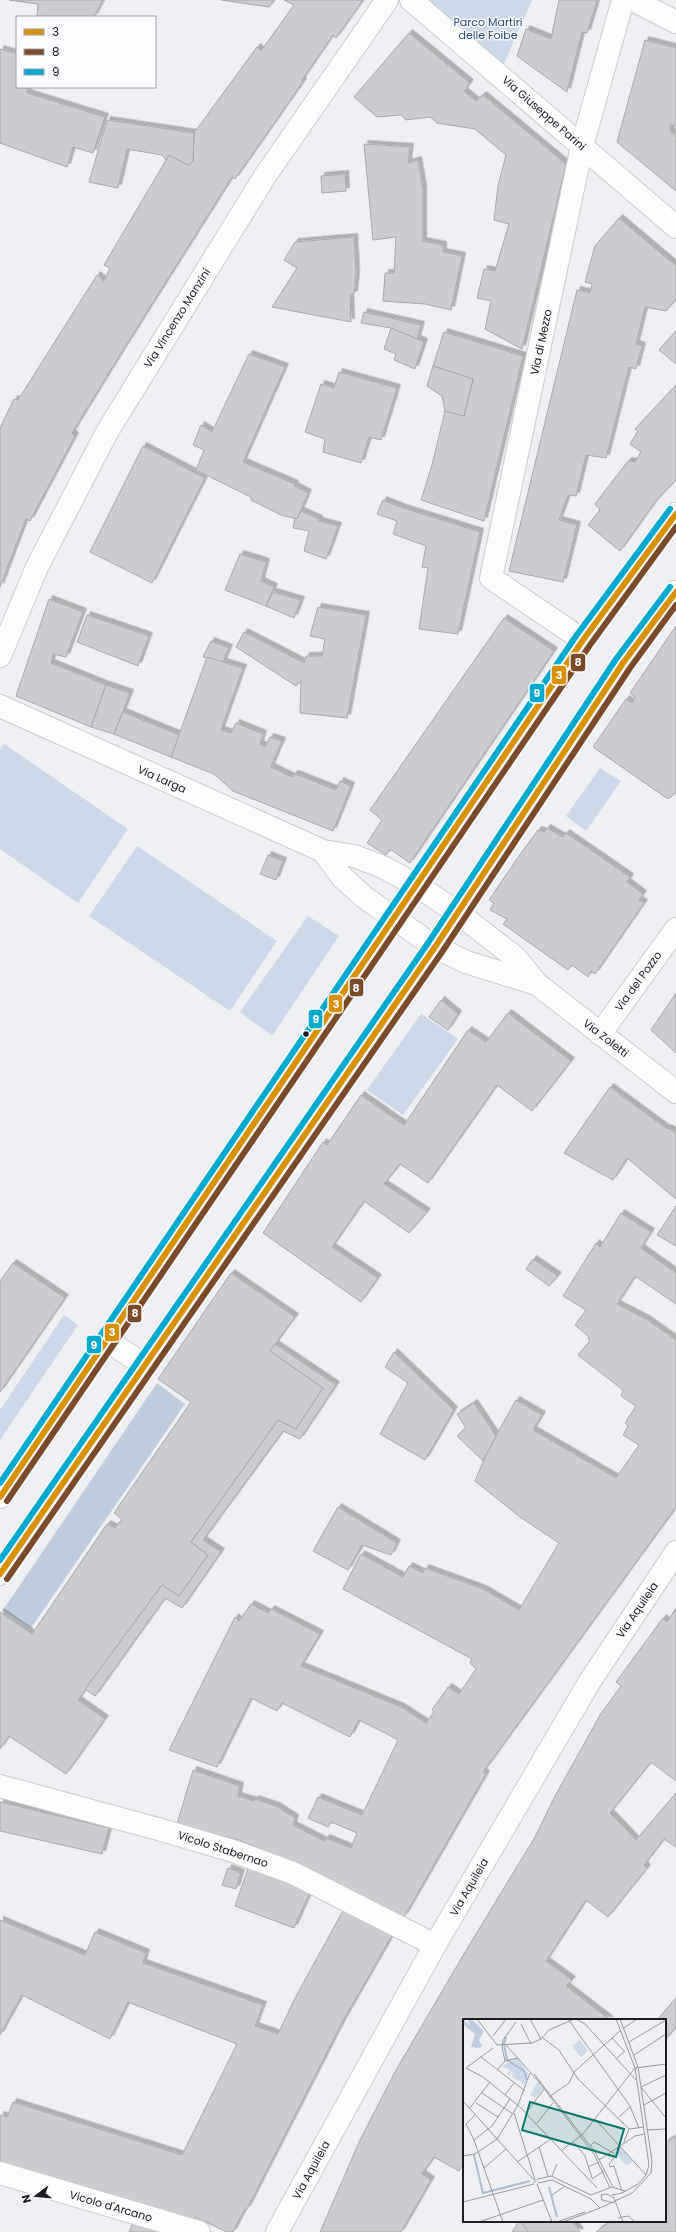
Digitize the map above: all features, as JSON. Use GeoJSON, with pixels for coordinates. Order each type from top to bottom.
{"type":"FeatureCollection","features":[{"type":"Feature","properties":{"kind":"street","name":"Via Vincenzo Manzini"},"geometry":{"type":"LineString","coordinates":[[0,656],[37,567],[107,432],[265,176],[387,0]]}},
{"type":"Feature","properties":{"kind":"street","name":"Via Giuseppe Parini"},"geometry":{"type":"LineString","coordinates":[[411,0],[676,227]]}},
{"type":"Feature","properties":{"kind":"street","name":"Via di Mezzo"},"geometry":{"type":"LineString","coordinates":[[583,640],[491,578],[582,146],[623,0]]}},
{"type":"Feature","properties":{"kind":"street"},"geometry":{"type":"LineString","coordinates":[[633,0],[676,22]]}},
{"type":"Feature","properties":{"kind":"street"},"geometry":{"type":"LineString","coordinates":[[0,1497],[416,885],[552,689],[583,640],[676,514]]}},
{"type":"Feature","properties":{"kind":"street"},"geometry":{"type":"LineString","coordinates":[[0,1574],[146,1366],[435,947],[623,663],[676,592]]}},
{"type":"Feature","properties":{"kind":"street","name":"Via Larga"},"geometry":{"type":"LineString","coordinates":[[0,706],[323,851],[354,856],[383,867],[416,885],[458,913]]}},
{"type":"Feature","properties":{"kind":"street","name":"Via Larga"},"geometry":{"type":"LineString","coordinates":[[323,851],[342,877],[393,919],[435,947]]}},
{"type":"Feature","properties":{"kind":"street","name":"Via Zoletti"},"geometry":{"type":"LineString","coordinates":[[458,913],[516,958],[537,984],[676,1092]]}},
{"type":"Feature","properties":{"kind":"street","name":"Via del Pozzo"},"geometry":{"type":"LineString","coordinates":[[600,1034],[676,928]]}},
{"type":"Feature","properties":{"kind":"street","name":"Via Zoletti"},"geometry":{"type":"LineString","coordinates":[[435,947],[466,962],[537,984]]}},
{"type":"Feature","properties":{"kind":"street"},"geometry":{"type":"LineString","coordinates":[[106,1340],[146,1366]]}},
{"type":"Feature","properties":{"kind":"street","name":"Via Aquileia"},"geometry":{"type":"LineString","coordinates":[[277,2232],[435,1945],[590,1681],[676,1552]]}},
{"type":"Feature","properties":{"kind":"street","name":"Vicolo Stabernao"},"geometry":{"type":"LineString","coordinates":[[0,1786],[233,1851],[285,1870],[435,1945]]}},
{"type":"Feature","properties":{"kind":"street","name":"Vicolo d'Arcano"},"geometry":{"type":"LineString","coordinates":[[0,2174],[199,2232]]}},
{"type":"Feature","properties":{"kind":"green space","name":"Parco Martiri delle Foibe"},"geometry":{"type":"Polygon","coordinates":[[[411,0],[532,0],[499,75],[411,0]]]}},
{"type":"Feature","properties":{"kind":"green space"},"geometry":{"type":"Polygon","coordinates":[[[4,744],[128,829],[78,903],[0,849],[0,750],[4,744]]]}},
{"type":"Feature","properties":{"kind":"green space"},"geometry":{"type":"Polygon","coordinates":[[[600,768],[621,781],[586,831],[566,816],[600,768]]]}},
{"type":"Feature","properties":{"kind":"green space"},"geometry":{"type":"Polygon","coordinates":[[[137,846],[277,941],[230,1011],[89,916],[137,846]]]}},
{"type":"Feature","properties":{"kind":"green space"},"geometry":{"type":"Polygon","coordinates":[[[308,916],[339,936],[272,1036],[240,1012],[308,916]]]}},
{"type":"Feature","properties":{"kind":"green space"},"geometry":{"type":"Polygon","coordinates":[[[421,1014],[458,1039],[403,1115],[367,1090],[421,1014]]]}},
{"type":"Feature","properties":{"kind":"green space"},"geometry":{"type":"Polygon","coordinates":[[[64,1315],[78,1325],[0,1440],[0,1410],[64,1315]]]}},
{"type":"Feature","properties":{"kind":"shaded area"},"geometry":{"type":"Polygon","coordinates":[[[157,1383],[185,1404],[31,1628],[3,1610],[157,1383]]]}},
{"type":"Feature","properties":{"kind":"building"},"geometry":{"type":"Polygon","coordinates":[[[9,0],[103,0],[95,16],[37,16],[38,4],[9,0]]]}},
{"type":"Feature","properties":{"kind":"building"},"geometry":{"type":"Polygon","coordinates":[[[221,0],[274,0],[269,7],[221,0]]]}},
{"type":"Feature","properties":{"kind":"building"},"geometry":{"type":"Polygon","coordinates":[[[284,0],[363,0],[336,38],[333,35],[302,80],[303,82],[235,179],[232,177],[123,350],[72,433],[75,436],[30,521],[26,519],[0,587],[0,428],[14,399],[18,400],[97,275],[104,281],[110,268],[104,265],[169,155],[188,165],[193,161],[194,133],[257,47],[261,51],[294,5],[284,0]]]}},
{"type":"Feature","properties":{"kind":"building"},"geometry":{"type":"Polygon","coordinates":[[[559,0],[597,0],[587,33],[582,32],[567,92],[517,56],[526,29],[551,39],[559,0]]]}},
{"type":"Feature","properties":{"kind":"building"},"geometry":{"type":"Polygon","coordinates":[[[409,33],[470,83],[464,91],[476,101],[483,95],[566,164],[522,349],[485,329],[491,301],[477,298],[484,269],[495,271],[509,224],[494,220],[498,186],[506,155],[475,129],[437,123],[430,117],[406,120],[401,115],[377,117],[354,97],[409,33]]]}},
{"type":"Feature","properties":{"kind":"building"},"geometry":{"type":"Polygon","coordinates":[[[645,40],[676,48],[676,126],[670,125],[670,130],[676,137],[676,191],[617,142],[645,40]]]}},
{"type":"Feature","properties":{"kind":"building"},"geometry":{"type":"Polygon","coordinates":[[[0,49],[16,54],[16,88],[28,89],[27,93],[105,117],[93,153],[73,147],[67,167],[0,143],[0,49]]]}},
{"type":"Feature","properties":{"kind":"building"},"geometry":{"type":"Polygon","coordinates":[[[107,120],[194,133],[193,161],[188,165],[169,155],[166,160],[162,155],[127,149],[118,188],[89,182],[107,120]]]}},
{"type":"Feature","properties":{"kind":"building"},"geometry":{"type":"Polygon","coordinates":[[[364,144],[410,147],[408,163],[418,160],[423,189],[423,241],[443,245],[443,252],[462,256],[451,310],[425,304],[383,301],[385,273],[394,273],[396,237],[373,240],[364,144]]]}},
{"type":"Feature","properties":{"kind":"building"},"geometry":{"type":"Polygon","coordinates":[[[345,174],[346,191],[322,193],[321,176],[345,174]]]}},
{"type":"Feature","properties":{"kind":"building"},"geometry":{"type":"Polygon","coordinates":[[[619,218],[676,266],[676,299],[666,311],[645,307],[636,344],[642,346],[636,369],[629,367],[606,458],[586,455],[576,496],[568,495],[559,520],[577,525],[563,582],[509,571],[577,290],[590,293],[592,284],[585,282],[595,246],[619,218]]]}},
{"type":"Feature","properties":{"kind":"building"},"geometry":{"type":"Polygon","coordinates":[[[354,237],[356,274],[354,294],[350,295],[351,322],[272,307],[297,268],[284,260],[295,242],[354,237]]]}},
{"type":"Feature","properties":{"kind":"building"},"geometry":{"type":"Polygon","coordinates":[[[364,312],[421,325],[417,339],[391,328],[361,323],[364,312]]]}},
{"type":"Feature","properties":{"kind":"building"},"geometry":{"type":"Polygon","coordinates":[[[391,328],[424,342],[415,369],[394,360],[396,354],[384,349],[391,328]]]}},
{"type":"Feature","properties":{"kind":"building"},"geometry":{"type":"Polygon","coordinates":[[[676,331],[676,364],[659,350],[676,331]]]}},
{"type":"Feature","properties":{"kind":"building"},"geometry":{"type":"Polygon","coordinates":[[[444,332],[523,356],[484,521],[421,500],[432,465],[445,411],[464,416],[473,379],[433,366],[444,332]]]}},
{"type":"Feature","properties":{"kind":"building"},"geometry":{"type":"Polygon","coordinates":[[[249,354],[285,367],[243,462],[295,484],[294,486],[308,493],[297,519],[281,515],[251,500],[251,497],[196,470],[204,450],[193,445],[201,425],[212,432],[249,354]]]}},
{"type":"Feature","properties":{"kind":"building"},"geometry":{"type":"Polygon","coordinates":[[[433,366],[473,379],[464,416],[445,411],[442,396],[427,386],[433,366]]]}},
{"type":"Feature","properties":{"kind":"building"},"geometry":{"type":"Polygon","coordinates":[[[339,372],[397,388],[381,440],[369,437],[361,463],[323,452],[325,439],[305,432],[321,384],[334,388],[339,372]]]}},
{"type":"Feature","properties":{"kind":"building"},"geometry":{"type":"Polygon","coordinates":[[[676,385],[676,480],[655,502],[620,551],[588,525],[600,510],[595,504],[628,461],[635,462],[641,452],[630,444],[638,431],[635,429],[676,385]]]}},
{"type":"Feature","properties":{"kind":"building"},"geometry":{"type":"Polygon","coordinates":[[[143,446],[205,478],[152,583],[90,552],[143,446]]]}},
{"type":"Feature","properties":{"kind":"building"},"geometry":{"type":"Polygon","coordinates":[[[383,500],[403,508],[480,532],[458,634],[419,629],[428,568],[422,567],[426,546],[393,534],[397,521],[377,514],[383,500]]]}},
{"type":"Feature","properties":{"kind":"building"},"geometry":{"type":"Polygon","coordinates":[[[301,511],[319,519],[319,521],[338,526],[326,559],[304,551],[309,531],[293,528],[295,518],[297,519],[301,511]]]}},
{"type":"Feature","properties":{"kind":"building"},"geometry":{"type":"Polygon","coordinates":[[[240,554],[266,562],[261,581],[274,587],[266,606],[225,590],[240,554]]]}},
{"type":"Feature","properties":{"kind":"building"},"geometry":{"type":"Polygon","coordinates":[[[273,592],[301,600],[294,618],[266,606],[273,592]]]}},
{"type":"Feature","properties":{"kind":"building"},"geometry":{"type":"Polygon","coordinates":[[[49,599],[83,612],[66,657],[53,654],[51,663],[106,685],[91,727],[16,696],[49,599]]]}},
{"type":"Feature","properties":{"kind":"building"},"geometry":{"type":"Polygon","coordinates":[[[318,607],[366,615],[347,718],[300,713],[301,681],[296,686],[236,647],[244,632],[304,663],[306,656],[322,656],[325,639],[310,636],[318,607]]]}},
{"type":"Feature","properties":{"kind":"building"},"geometry":{"type":"Polygon","coordinates":[[[87,615],[149,636],[138,666],[77,642],[87,615]]]}},
{"type":"Feature","properties":{"kind":"building"},"geometry":{"type":"Polygon","coordinates":[[[504,618],[554,651],[410,863],[390,849],[386,855],[367,843],[382,820],[370,810],[504,618]]]}},
{"type":"Feature","properties":{"kind":"building"},"geometry":{"type":"Polygon","coordinates":[[[676,626],[676,793],[668,799],[593,747],[626,699],[632,703],[635,697],[630,693],[676,626]]]}},
{"type":"Feature","properties":{"kind":"building"},"geometry":{"type":"Polygon","coordinates":[[[211,641],[229,648],[223,662],[203,657],[211,641]]]}},
{"type":"Feature","properties":{"kind":"building"},"geometry":{"type":"Polygon","coordinates":[[[207,657],[243,668],[221,730],[231,733],[236,723],[263,734],[260,744],[265,747],[270,737],[282,741],[271,767],[292,777],[294,774],[298,775],[336,790],[340,781],[351,786],[333,831],[233,791],[214,774],[171,757],[207,657]]]}},
{"type":"Feature","properties":{"kind":"building"},"geometry":{"type":"Polygon","coordinates":[[[106,685],[130,693],[114,734],[91,727],[106,685]]]}},
{"type":"Feature","properties":{"kind":"building"},"geometry":{"type":"Polygon","coordinates":[[[123,712],[179,735],[171,757],[114,734],[123,712]]]}},
{"type":"Feature","properties":{"kind":"building"},"geometry":{"type":"Polygon","coordinates":[[[547,828],[563,837],[566,833],[630,877],[627,882],[643,894],[639,900],[644,903],[595,974],[591,971],[588,977],[572,965],[568,970],[503,924],[507,919],[490,910],[494,903],[489,900],[519,856],[538,830],[544,832],[547,828]]]}},
{"type":"Feature","properties":{"kind":"building"},"geometry":{"type":"Polygon","coordinates":[[[268,855],[283,861],[276,880],[260,874],[268,855]]]}},
{"type":"Feature","properties":{"kind":"building"},"geometry":{"type":"Polygon","coordinates":[[[676,993],[676,1053],[651,1030],[676,993]]]}},
{"type":"Feature","properties":{"kind":"building"},"geometry":{"type":"Polygon","coordinates":[[[441,1000],[458,1014],[448,1030],[429,1017],[441,1000]]]}},
{"type":"Feature","properties":{"kind":"building"},"geometry":{"type":"Polygon","coordinates":[[[508,1013],[571,1061],[532,1111],[497,1085],[428,1183],[400,1164],[384,1184],[427,1212],[409,1233],[364,1201],[332,1247],[378,1278],[361,1302],[263,1233],[323,1142],[327,1145],[361,1095],[404,1125],[468,1030],[486,1042],[508,1013]]]}},
{"type":"Feature","properties":{"kind":"building"},"geometry":{"type":"Polygon","coordinates":[[[610,1087],[667,1129],[668,1128],[676,1133],[676,1199],[627,1158],[613,1180],[564,1153],[610,1087]]]}},
{"type":"Feature","properties":{"kind":"building"},"geometry":{"type":"Polygon","coordinates":[[[676,1206],[676,1246],[657,1235],[676,1206]]]}},
{"type":"Feature","properties":{"kind":"building"},"geometry":{"type":"Polygon","coordinates":[[[621,1213],[651,1232],[641,1248],[676,1273],[676,1304],[635,1276],[617,1304],[646,1319],[676,1340],[676,1507],[483,1772],[486,1774],[404,1917],[312,1870],[239,1840],[177,1824],[193,1770],[240,1786],[238,1796],[254,1801],[255,1799],[276,1806],[295,1818],[293,1825],[324,1841],[326,1838],[351,1848],[357,1833],[331,1822],[328,1827],[308,1818],[318,1797],[362,1815],[398,1740],[387,1734],[359,1720],[350,1737],[282,1703],[277,1711],[251,1698],[217,1767],[169,1750],[235,1617],[239,1621],[251,1604],[268,1613],[271,1609],[320,1634],[301,1666],[401,1707],[426,1723],[434,1712],[432,1710],[448,1687],[459,1694],[476,1669],[470,1663],[472,1659],[343,1589],[361,1554],[403,1577],[409,1566],[423,1573],[425,1568],[483,1589],[519,1610],[559,1543],[520,1517],[475,1481],[488,1450],[516,1400],[542,1415],[533,1430],[616,1478],[639,1445],[623,1435],[628,1426],[625,1423],[636,1406],[621,1396],[623,1390],[578,1355],[590,1341],[588,1339],[589,1337],[575,1325],[586,1310],[563,1296],[596,1243],[600,1247],[621,1213]]]}},
{"type":"Feature","properties":{"kind":"building"},"geometry":{"type":"Polygon","coordinates":[[[533,1259],[558,1276],[549,1286],[526,1269],[533,1259]]]}},
{"type":"Feature","properties":{"kind":"building"},"geometry":{"type":"Polygon","coordinates":[[[13,1263],[65,1298],[0,1392],[0,1281],[13,1263]]]}},
{"type":"Feature","properties":{"kind":"building"},"geometry":{"type":"Polygon","coordinates":[[[231,1273],[295,1317],[270,1351],[323,1388],[296,1429],[278,1420],[191,1542],[208,1555],[179,1596],[162,1585],[78,1700],[105,1719],[66,1774],[9,1736],[0,1749],[0,1612],[32,1634],[107,1524],[115,1528],[122,1519],[114,1513],[191,1402],[158,1379],[231,1273]]]}},
{"type":"Feature","properties":{"kind":"building"},"geometry":{"type":"Polygon","coordinates":[[[275,1344],[336,1385],[300,1439],[283,1431],[203,1540],[221,1552],[182,1608],[165,1598],[95,1696],[85,1689],[162,1585],[179,1596],[208,1555],[191,1542],[278,1420],[296,1429],[323,1388],[270,1351],[275,1344]]]}},
{"type":"Feature","properties":{"kind":"building"},"geometry":{"type":"Polygon","coordinates":[[[394,1352],[454,1410],[425,1460],[380,1434],[408,1383],[385,1367],[394,1352]]]}},
{"type":"Feature","properties":{"kind":"building"},"geometry":{"type":"Polygon","coordinates":[[[474,1403],[496,1436],[483,1461],[457,1436],[466,1428],[457,1414],[474,1403]]]}},
{"type":"Feature","properties":{"kind":"building"},"geometry":{"type":"Polygon","coordinates":[[[338,1507],[397,1543],[391,1555],[362,1545],[348,1570],[313,1551],[338,1507]]]}},
{"type":"Feature","properties":{"kind":"building"},"geometry":{"type":"Polygon","coordinates":[[[676,1608],[676,1781],[651,1762],[610,1813],[636,1840],[676,1793],[676,1847],[664,1839],[644,1865],[647,1868],[608,1917],[586,1900],[546,1961],[572,1980],[566,1986],[609,2019],[463,2019],[463,2166],[459,2171],[434,2157],[422,2174],[431,2180],[401,2232],[320,2232],[360,2140],[396,2070],[535,1837],[554,1798],[600,1715],[621,1686],[616,1682],[663,1618],[667,1622],[676,1608]]]}},
{"type":"Feature","properties":{"kind":"building"},"geometry":{"type":"Polygon","coordinates":[[[0,1802],[109,1828],[102,1854],[0,1831],[0,1802]]]}},
{"type":"Feature","properties":{"kind":"building"},"geometry":{"type":"Polygon","coordinates":[[[249,1866],[311,1890],[294,1928],[235,1906],[249,1866]]]}},
{"type":"Feature","properties":{"kind":"building"},"geometry":{"type":"Polygon","coordinates":[[[228,1868],[241,1873],[236,1889],[222,1885],[228,1868]]]}},
{"type":"Feature","properties":{"kind":"building"},"geometry":{"type":"Polygon","coordinates":[[[345,1907],[394,1932],[343,2021],[247,2209],[245,2209],[233,2232],[227,2232],[195,2217],[191,2224],[0,2163],[0,2115],[7,2117],[13,2102],[182,2155],[237,2044],[128,2002],[110,2039],[22,1995],[0,2035],[0,1920],[85,1955],[95,1932],[146,1953],[143,1963],[263,2005],[255,2026],[278,2034],[295,1998],[345,1907]]]}},
{"type":"Feature","properties":{"kind":"building"},"geometry":{"type":"Polygon","coordinates":[[[676,1998],[676,2027],[666,2039],[666,2019],[658,2019],[676,1998]]]}},
{"type":"Feature","properties":{"kind":"building"},"geometry":{"type":"Polygon","coordinates":[[[676,2136],[676,2232],[596,2232],[610,2222],[666,2222],[666,2142],[676,2136]]]}},
{"type":"Feature","properties":{"kind":"building"},"geometry":{"type":"Polygon","coordinates":[[[135,2217],[182,2232],[129,2232],[135,2217]]]}},
{"type":"Feature","properties":{"kind":"building"},"geometry":{"type":"Polygon","coordinates":[[[518,2222],[522,2222],[528,2232],[512,2232],[518,2222]]]}},
{"type":"Feature","properties":{"kind":"building"},"geometry":{"type":"Polygon","coordinates":[[[522,2222],[573,2222],[580,2232],[528,2232],[522,2222]]]}},
{"type":"Feature","properties":{"kind":"transit line","name":"9"},"geometry":{"type":"LineString","coordinates":[[0,1483],[576,636],[670,509]]}},
{"type":"Feature","properties":{"kind":"transit line","name":"3"},"geometry":{"type":"LineString","coordinates":[[0,1497],[583,640],[676,514]]}},
{"type":"Feature","properties":{"kind":"transit line","name":"8"},"geometry":{"type":"LineString","coordinates":[[7,1501],[590,645],[676,527]]}},
{"type":"Feature","properties":{"kind":"transit line","name":"9"},"geometry":{"type":"LineString","coordinates":[[0,1560],[428,943],[616,659],[670,587]]}},
{"type":"Feature","properties":{"kind":"transit line","name":"3"},"geometry":{"type":"LineString","coordinates":[[0,1574],[435,947],[623,663],[676,592]]}},
{"type":"Feature","properties":{"kind":"transit line","name":"8"},"geometry":{"type":"LineString","coordinates":[[7,1579],[442,952],[630,668],[676,605]]}}]}
